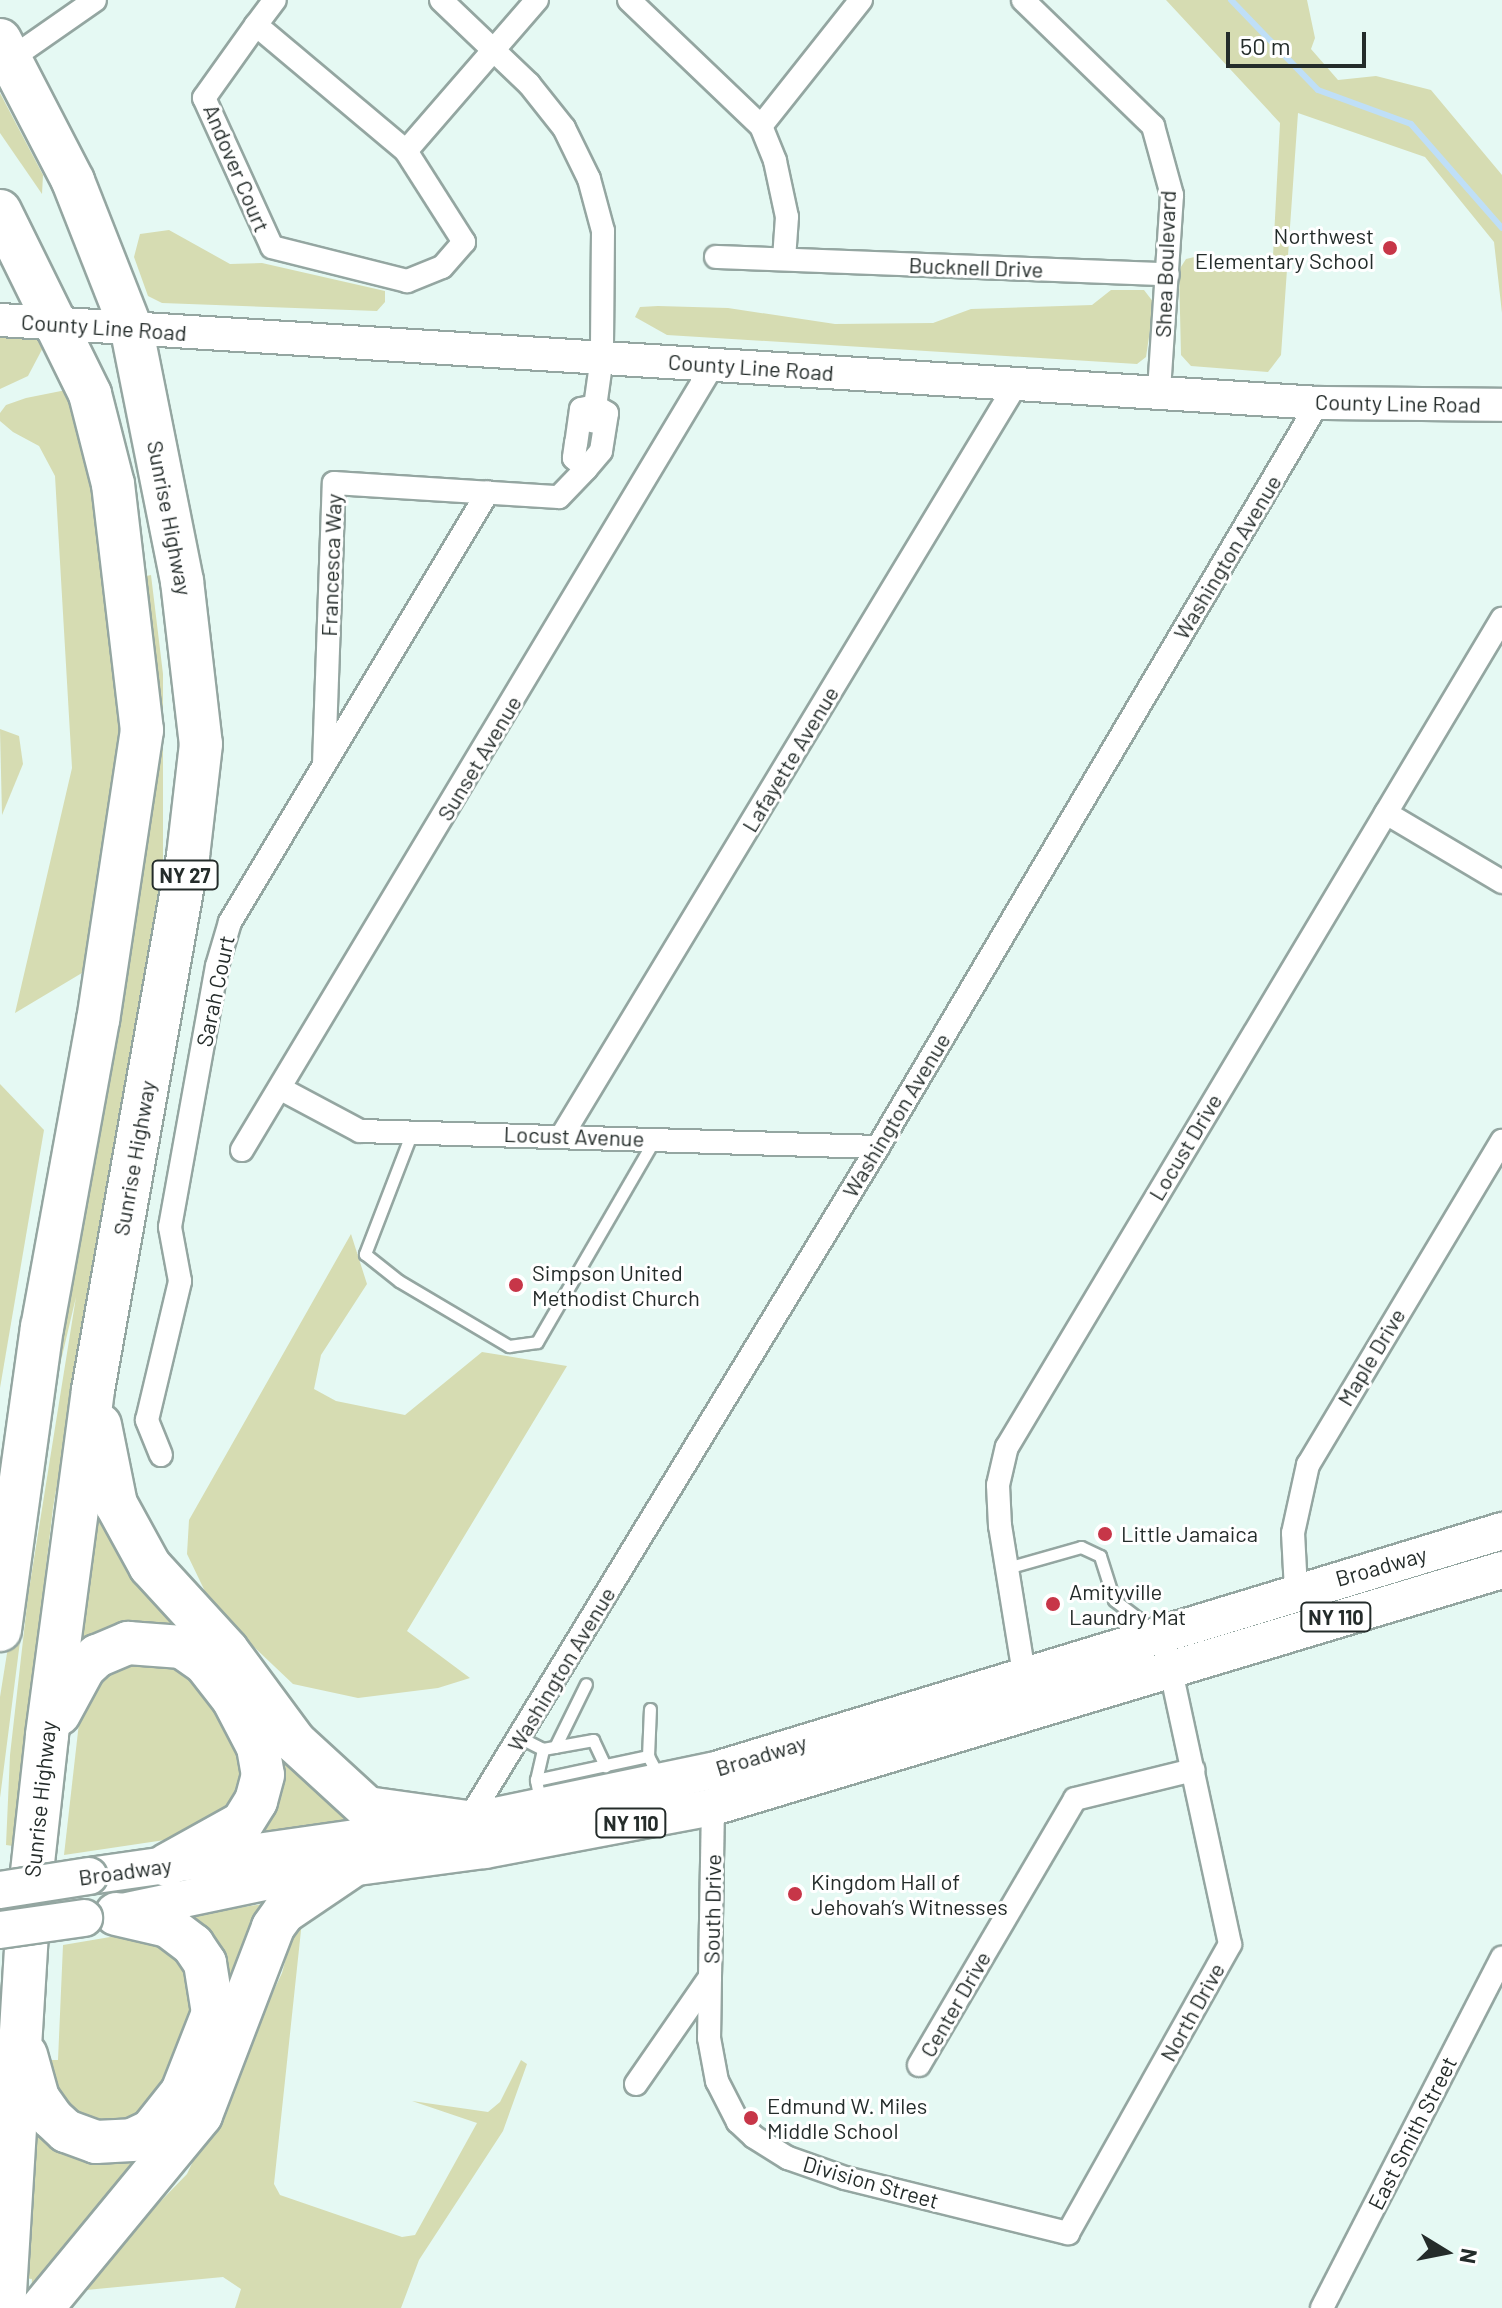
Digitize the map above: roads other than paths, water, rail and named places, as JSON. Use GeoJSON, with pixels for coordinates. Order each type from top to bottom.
{"type":"FeatureCollection","features":[{"type":"Feature","properties":{"kind":"highway","name":"Sunrise Highway"},"geometry":{"type":"LineString","coordinates":[[4,2308],[20,2037],[47,1736],[93,1390],[188,856],[201,744],[182,581],[132,331],[73,181],[6,49]]}},
{"type":"Feature","properties":{"kind":"highway","name":"NY 27"},"geometry":{"type":"LineString","coordinates":[[0,211],[90,394],[113,484],[134,624],[142,730],[98,1020],[42,1327],[0,1630]]}},
{"type":"Feature","properties":{"kind":"highway"},"geometry":{"type":"LineString","coordinates":[[0,1408],[42,1327]]}},
{"type":"Feature","properties":{"kind":"highway"},"geometry":{"type":"LineString","coordinates":[[93,1390],[116,1504],[129,1531],[150,1566],[227,1650],[295,1742],[367,1808],[467,1822]]}},
{"type":"Feature","properties":{"kind":"highway"},"geometry":{"type":"LineString","coordinates":[[47,1736],[84,1668],[97,1656],[128,1643],[156,1642],[182,1647],[205,1663],[233,1699],[258,1747],[263,1775],[256,1801],[242,1823],[167,1865]]}},
{"type":"Feature","properties":{"kind":"highway"},"geometry":{"type":"LineString","coordinates":[[42,2308],[201,2115],[273,1927],[284,1912],[349,1868]]}},
{"type":"Feature","properties":{"kind":"highway"},"geometry":{"type":"LineString","coordinates":[[20,2037],[38,2098],[66,2131],[96,2142],[123,2141],[151,2131],[167,2113],[206,2037],[213,1990],[193,1945],[151,1918],[100,1916]]}},
{"type":"Feature","properties":{"kind":"main road","name":"County Line Road"},"geometry":{"type":"LineString","coordinates":[[0,320],[132,331],[602,357],[1318,403],[1502,405]]}},
{"type":"Feature","properties":{"kind":"main road","name":"Broadway"},"geometry":{"type":"LineString","coordinates":[[0,1930],[100,1916],[349,1868],[485,1850],[713,1807],[1032,1710],[1158,1645],[1296,1590],[1502,1531]]}},
{"type":"Feature","properties":{"kind":"main road","name":"Broadway"},"geometry":{"type":"LineString","coordinates":[[0,1890],[467,1822],[539,1794],[655,1769],[716,1770],[1024,1674],[1502,1570]]}},
{"type":"Feature","properties":{"kind":"street"},"geometry":{"type":"LineString","coordinates":[[6,49],[95,0]]}},
{"type":"Feature","properties":{"kind":"street","name":"Andover Court"},"geometry":{"type":"LineString","coordinates":[[256,25],[406,151],[464,242],[442,267],[407,281],[272,247],[204,98],[256,25],[275,0]]}},
{"type":"Feature","properties":{"kind":"street","name":"Francesca Way"},"geometry":{"type":"LineString","coordinates":[[324,770],[334,483],[559,497],[601,451],[607,413],[595,406],[602,357],[603,231],[589,179],[564,128],[496,50],[441,0]]}},
{"type":"Feature","properties":{"kind":"street"},"geometry":{"type":"LineString","coordinates":[[406,151],[537,0]]}},
{"type":"Feature","properties":{"kind":"street"},"geometry":{"type":"LineString","coordinates":[[629,0],[761,126],[775,161],[787,217],[784,259]]}},
{"type":"Feature","properties":{"kind":"street"},"geometry":{"type":"LineString","coordinates":[[761,126],[861,0]]}},
{"type":"Feature","properties":{"kind":"street","name":"Shea Boulevard"},"geometry":{"type":"LineString","coordinates":[[1023,0],[1153,126],[1172,195],[1159,392]]}},
{"type":"Feature","properties":{"kind":"street","name":"Bucknell Drive"},"geometry":{"type":"LineString","coordinates":[[716,257],[1168,274]]}},
{"type":"Feature","properties":{"kind":"street","name":"Sunset Avenue"},"geometry":{"type":"LineString","coordinates":[[242,1150],[713,365]]}},
{"type":"Feature","properties":{"kind":"street","name":"Lafayette Avenue"},"geometry":{"type":"LineString","coordinates":[[563,1134],[1017,383]]}},
{"type":"Feature","properties":{"kind":"street","name":"Washington Avenue"},"geometry":{"type":"LineString","coordinates":[[467,1822],[878,1147],[1318,403]]}},
{"type":"Feature","properties":{"kind":"street","name":"Sarah Court"},"geometry":{"type":"LineString","coordinates":[[161,1455],[147,1420],[180,1281],[170,1227],[217,966],[230,922],[324,770],[488,492]]}},
{"type":"Feature","properties":{"kind":"street","name":"Locust Drive"},"geometry":{"type":"LineString","coordinates":[[1032,1710],[1007,1568],[998,1485],[1007,1447],[1502,619]]}},
{"type":"Feature","properties":{"kind":"street"},"geometry":{"type":"LineString","coordinates":[[1386,813],[1502,882]]}},
{"type":"Feature","properties":{"kind":"street","name":"Locust Avenue"},"geometry":{"type":"LineString","coordinates":[[281,1089],[360,1131],[563,1134],[878,1147]]}},
{"type":"Feature","properties":{"kind":"street","name":"Maple Drive"},"geometry":{"type":"LineString","coordinates":[[1296,1590],[1293,1533],[1308,1465],[1502,1141]]}},
{"type":"Feature","properties":{"kind":"street","name":"North Drive"},"geometry":{"type":"LineString","coordinates":[[1068,2233],[1230,1944],[1193,1770],[1158,1645]]}},
{"type":"Feature","properties":{"kind":"street","name":"Center Drive"},"geometry":{"type":"LineString","coordinates":[[919,2065],[1075,1799],[1193,1770]]}},
{"type":"Feature","properties":{"kind":"street","name":"South Drive"},"geometry":{"type":"LineString","coordinates":[[636,2084],[710,1977],[713,1807]]}},
{"type":"Feature","properties":{"kind":"street","name":"East Smith Street"},"geometry":{"type":"LineString","coordinates":[[1322,2308],[1502,1958]]}},
{"type":"Feature","properties":{"kind":"street","name":"Division Street"},"geometry":{"type":"LineString","coordinates":[[710,1977],[709,2038],[717,2081],[738,2122],[754,2137],[788,2158],[845,2178],[1068,2233]]}},
{"type":"Feature","properties":{"kind":"lane"},"geometry":{"type":"LineString","coordinates":[[412,1132],[365,1254],[399,1281],[509,1346],[537,1342],[655,1138]]}},
{"type":"Feature","properties":{"kind":"lane"},"geometry":{"type":"LineString","coordinates":[[1007,1568],[1081,1547],[1100,1556],[1114,1600],[1138,1618],[1158,1645]]}},
{"type":"Feature","properties":{"kind":"lane"},"geometry":{"type":"LineString","coordinates":[[539,1794],[549,1748],[586,1684]]}},
{"type":"Feature","properties":{"kind":"lane"},"geometry":{"type":"LineString","coordinates":[[580,1786],[605,1766],[655,1769],[650,1709]]}},
{"type":"Feature","properties":{"kind":"lane"},"geometry":{"type":"LineString","coordinates":[[519,1737],[549,1748],[593,1740],[605,1766]]}},
{"type":"Feature","properties":{"kind":"waterway"},"geometry":{"type":"LineString","coordinates":[[1231,0],[1318,90],[1411,124],[1502,228]]}},
{"type":"Feature","properties":{"kind":"place","name":"Northwest Elementary School"},"geometry":{"type":"Point","coordinates":[1390,248]}},
{"type":"Feature","properties":{"kind":"place","name":"Simpson United Methodist Church"},"geometry":{"type":"Point","coordinates":[516,1285]}},
{"type":"Feature","properties":{"kind":"place","name":"Little Jamaica"},"geometry":{"type":"Point","coordinates":[1105,1534]}},
{"type":"Feature","properties":{"kind":"place","name":"Amityville Laundry Mat"},"geometry":{"type":"Point","coordinates":[1053,1604]}},
{"type":"Feature","properties":{"kind":"place","name":"Kingdom Hall of Jehovah’s Witnesses"},"geometry":{"type":"Point","coordinates":[795,1894]}},
{"type":"Feature","properties":{"kind":"place","name":"Edmund W. Miles Middle School"},"geometry":{"type":"Point","coordinates":[751,2118]}}]}
